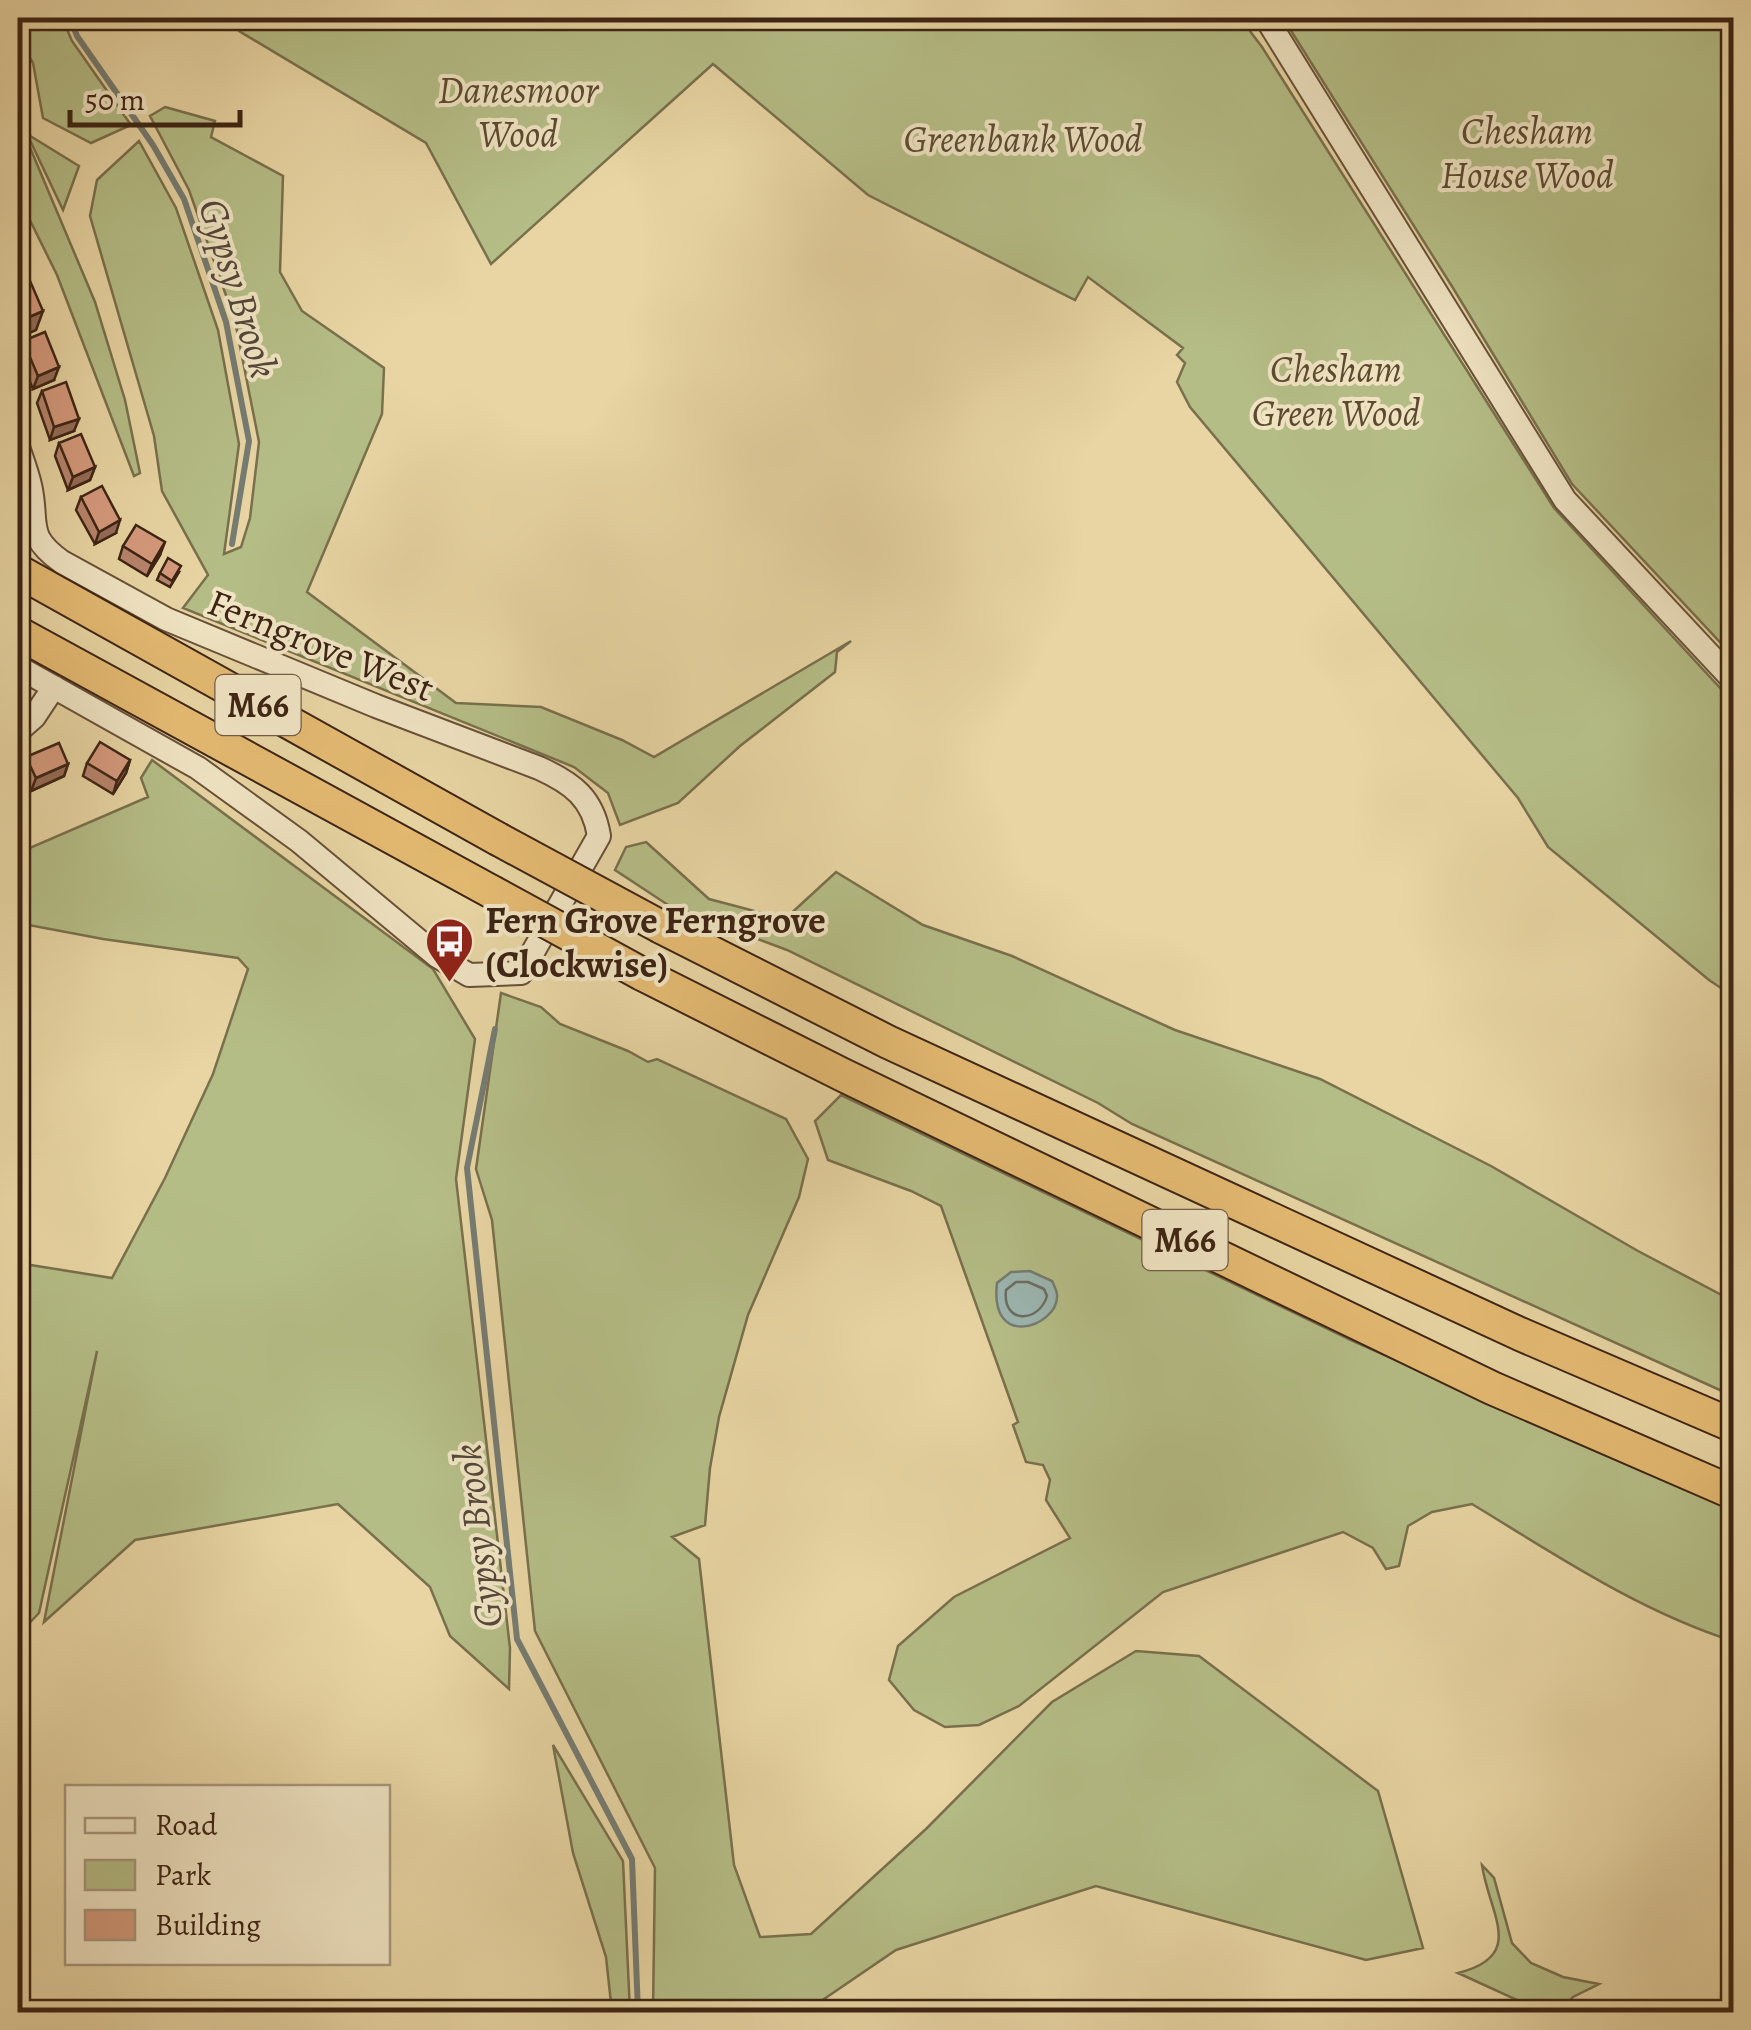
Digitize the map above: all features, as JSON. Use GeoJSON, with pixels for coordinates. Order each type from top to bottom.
{"type":"FeatureCollection","features":[{"type":"Feature","properties":{"kind":"highway","name":"M66"},"geometry":{"type":"LineString","coordinates":[[18,571],[661,927],[888,1042],[1502,1325],[1734,1426]]}},
{"type":"Feature","properties":{"kind":"highway","name":"M66"},"geometry":{"type":"LineString","coordinates":[[18,634],[642,974],[843,1075],[1492,1388],[1734,1493]]}},
{"type":"Feature","properties":{"kind":"street"},"geometry":{"type":"LineString","coordinates":[[1266,18],[1565,500],[1734,681]]}},
{"type":"Feature","properties":{"kind":"street"},"geometry":{"type":"LineString","coordinates":[[18,447],[30,483],[26,518]]}},
{"type":"Feature","properties":{"kind":"street","name":"Ferngrove West"},"geometry":{"type":"LineString","coordinates":[[26,518],[46,550],[62,562],[166,619],[564,780],[579,792],[596,816],[599,836],[522,973],[469,976],[437,956],[299,842],[198,768],[54,686]]}},
{"type":"Feature","properties":{"kind":"street"},"geometry":{"type":"LineString","coordinates":[[18,666],[54,686],[34,717],[18,731]]}},
{"type":"Feature","properties":{"kind":"green space"},"geometry":{"type":"Polygon","coordinates":[[[18,18],[62,18],[72,41],[131,125],[91,143],[43,118],[33,63],[18,38],[18,18]]]}},
{"type":"Feature","properties":{"kind":"green space"},"geometry":{"type":"Polygon","coordinates":[[[241,18],[1240,18],[1554,508],[1733,702],[1733,996],[1548,847],[1518,798],[1190,407],[1177,382],[1185,363],[1177,355],[1183,348],[1088,277],[1075,300],[868,195],[713,64],[491,264],[426,143],[239,31],[241,18]]]}},
{"type":"Feature","properties":{"kind":"green space","name":"Chesham House Wood"},"geometry":{"type":"Polygon","coordinates":[[[1283,18],[1733,18],[1733,656],[1572,484],[1283,18]]]}},
{"type":"Feature","properties":{"kind":"green space"},"geometry":{"type":"Polygon","coordinates":[[[165,107],[215,121],[211,137],[283,176],[280,272],[302,311],[384,368],[382,414],[307,592],[456,703],[541,707],[654,757],[851,641],[837,652],[835,672],[740,746],[678,803],[620,825],[608,793],[574,767],[183,608],[208,575],[162,491],[154,436],[90,216],[97,180],[139,141],[176,208],[218,330],[239,444],[224,554],[241,547],[250,518],[259,442],[235,321],[189,190],[150,116],[165,107]]]}},
{"type":"Feature","properties":{"kind":"green space"},"geometry":{"type":"Polygon","coordinates":[[[18,119],[95,302],[125,400],[140,473],[134,476],[57,275],[18,196],[18,119]]]}},
{"type":"Feature","properties":{"kind":"green space"},"geometry":{"type":"Polygon","coordinates":[[[27,134],[79,166],[63,210],[27,134]]]}},
{"type":"Feature","properties":{"kind":"green space"},"geometry":{"type":"Polygon","coordinates":[[[152,760],[433,969],[475,1039],[456,1179],[510,1648],[509,1689],[450,1636],[430,1587],[338,1504],[135,1540],[44,1622],[97,1351],[39,1613],[18,1635],[18,1263],[112,1278],[165,1178],[213,1074],[248,969],[238,958],[18,923],[18,853],[148,797],[141,778],[152,760]]]}},
{"type":"Feature","properties":{"kind":"green space"},"geometry":{"type":"Polygon","coordinates":[[[646,842],[709,899],[785,919],[836,872],[923,925],[1012,956],[1175,1030],[1320,1079],[1491,1166],[1733,1301],[1733,1396],[1132,1124],[1098,1103],[787,950],[668,905],[615,870],[626,847],[646,842]]]}},
{"type":"Feature","properties":{"kind":"green space"},"geometry":{"type":"Polygon","coordinates":[[[501,993],[541,1007],[560,1024],[648,1062],[657,1059],[786,1119],[808,1159],[799,1197],[748,1315],[719,1417],[705,1525],[672,1537],[699,1559],[734,1865],[760,1937],[811,1934],[926,1829],[1052,1702],[1136,1651],[1199,1656],[1378,1791],[1423,1948],[1366,1960],[1096,1886],[896,1950],[805,2012],[653,2012],[655,1868],[535,1631],[492,1220],[476,1169],[501,993]]]}},
{"type":"Feature","properties":{"kind":"green space"},"geometry":{"type":"Polygon","coordinates":[[[841,1095],[1353,1341],[1733,1509],[1733,1641],[1631,1598],[1472,1504],[1432,1512],[1408,1526],[1399,1566],[1386,1569],[1373,1548],[1343,1532],[1163,1592],[1019,1706],[979,1725],[945,1727],[914,1710],[889,1680],[898,1646],[954,1597],[1070,1538],[1046,1500],[1050,1480],[1043,1465],[1026,1462],[1013,1425],[1018,1422],[941,1206],[828,1160],[815,1121],[841,1095]]]}},
{"type":"Feature","properties":{"kind":"green space"},"geometry":{"type":"Polygon","coordinates":[[[553,1745],[623,1861],[630,2012],[612,2012],[606,1957],[573,1853],[553,1745]]]}},
{"type":"Feature","properties":{"kind":"green space"},"geometry":{"type":"Polygon","coordinates":[[[1482,1865],[1494,1878],[1512,1943],[1531,1963],[1563,1977],[1599,1984],[1573,1997],[1559,2012],[1543,2012],[1458,1973],[1492,1956],[1498,1944],[1496,1916],[1482,1865]]]}},
{"type":"Feature","properties":{"kind":"water"},"geometry":{"type":"Polygon","coordinates":[[[1030,1271],[1052,1281],[1057,1295],[1054,1308],[1036,1323],[1012,1325],[1003,1318],[997,1304],[997,1283],[1011,1272],[1030,1271]]]}},
{"type":"Feature","properties":{"kind":"building"},"geometry":{"type":"Polygon","coordinates":[[[18,253],[43,311],[20,321],[18,315],[18,253]]]}},
{"type":"Feature","properties":{"kind":"building"},"geometry":{"type":"Polygon","coordinates":[[[45,332],[59,367],[38,376],[23,341],[45,332]]]}},
{"type":"Feature","properties":{"kind":"building"},"geometry":{"type":"Polygon","coordinates":[[[66,382],[79,419],[54,427],[42,391],[66,382]]]}},
{"type":"Feature","properties":{"kind":"building"},"geometry":{"type":"Polygon","coordinates":[[[81,434],[95,467],[73,477],[59,443],[81,434]]]}},
{"type":"Feature","properties":{"kind":"building"},"geometry":{"type":"Polygon","coordinates":[[[102,486],[120,520],[99,532],[81,497],[102,486]]]}},
{"type":"Feature","properties":{"kind":"building"},"geometry":{"type":"Polygon","coordinates":[[[136,525],[165,542],[152,564],[123,546],[136,525]]]}},
{"type":"Feature","properties":{"kind":"building"},"geometry":{"type":"Polygon","coordinates":[[[168,558],[181,566],[172,581],[160,573],[168,558]]]}},
{"type":"Feature","properties":{"kind":"building"},"geometry":{"type":"Polygon","coordinates":[[[100,742],[130,760],[117,781],[87,763],[100,742]]]}},
{"type":"Feature","properties":{"kind":"building"},"geometry":{"type":"Polygon","coordinates":[[[59,743],[68,764],[36,778],[26,757],[59,743]]]}},
{"type":"Feature","properties":{"kind":"waterway","name":"Gypsy Brook"},"geometry":{"type":"LineString","coordinates":[[70,18],[77,36],[153,145],[184,199],[226,322],[249,441],[232,544]]}},
{"type":"Feature","properties":{"kind":"waterway","name":"Gypsy Brook"},"geometry":{"type":"LineString","coordinates":[[495,1029],[467,1168],[517,1639],[632,1859],[638,2012]]}},
{"type":"Feature","properties":{"kind":"place","name":"Fern Grove Ferngrove (Clockwise)"},"geometry":{"type":"Point","coordinates":[450,984]}},
{"type":"Feature","properties":{"kind":"park label","name":"Danesmoor Wood"},"geometry":{"type":"Point","coordinates":[518,112]}},
{"type":"Feature","properties":{"kind":"park label","name":"Greenbank Wood"},"geometry":{"type":"Point","coordinates":[1023,139]}},
{"type":"Feature","properties":{"kind":"park label","name":"Chesham Green Wood"},"geometry":{"type":"Point","coordinates":[1336,391]}}]}
